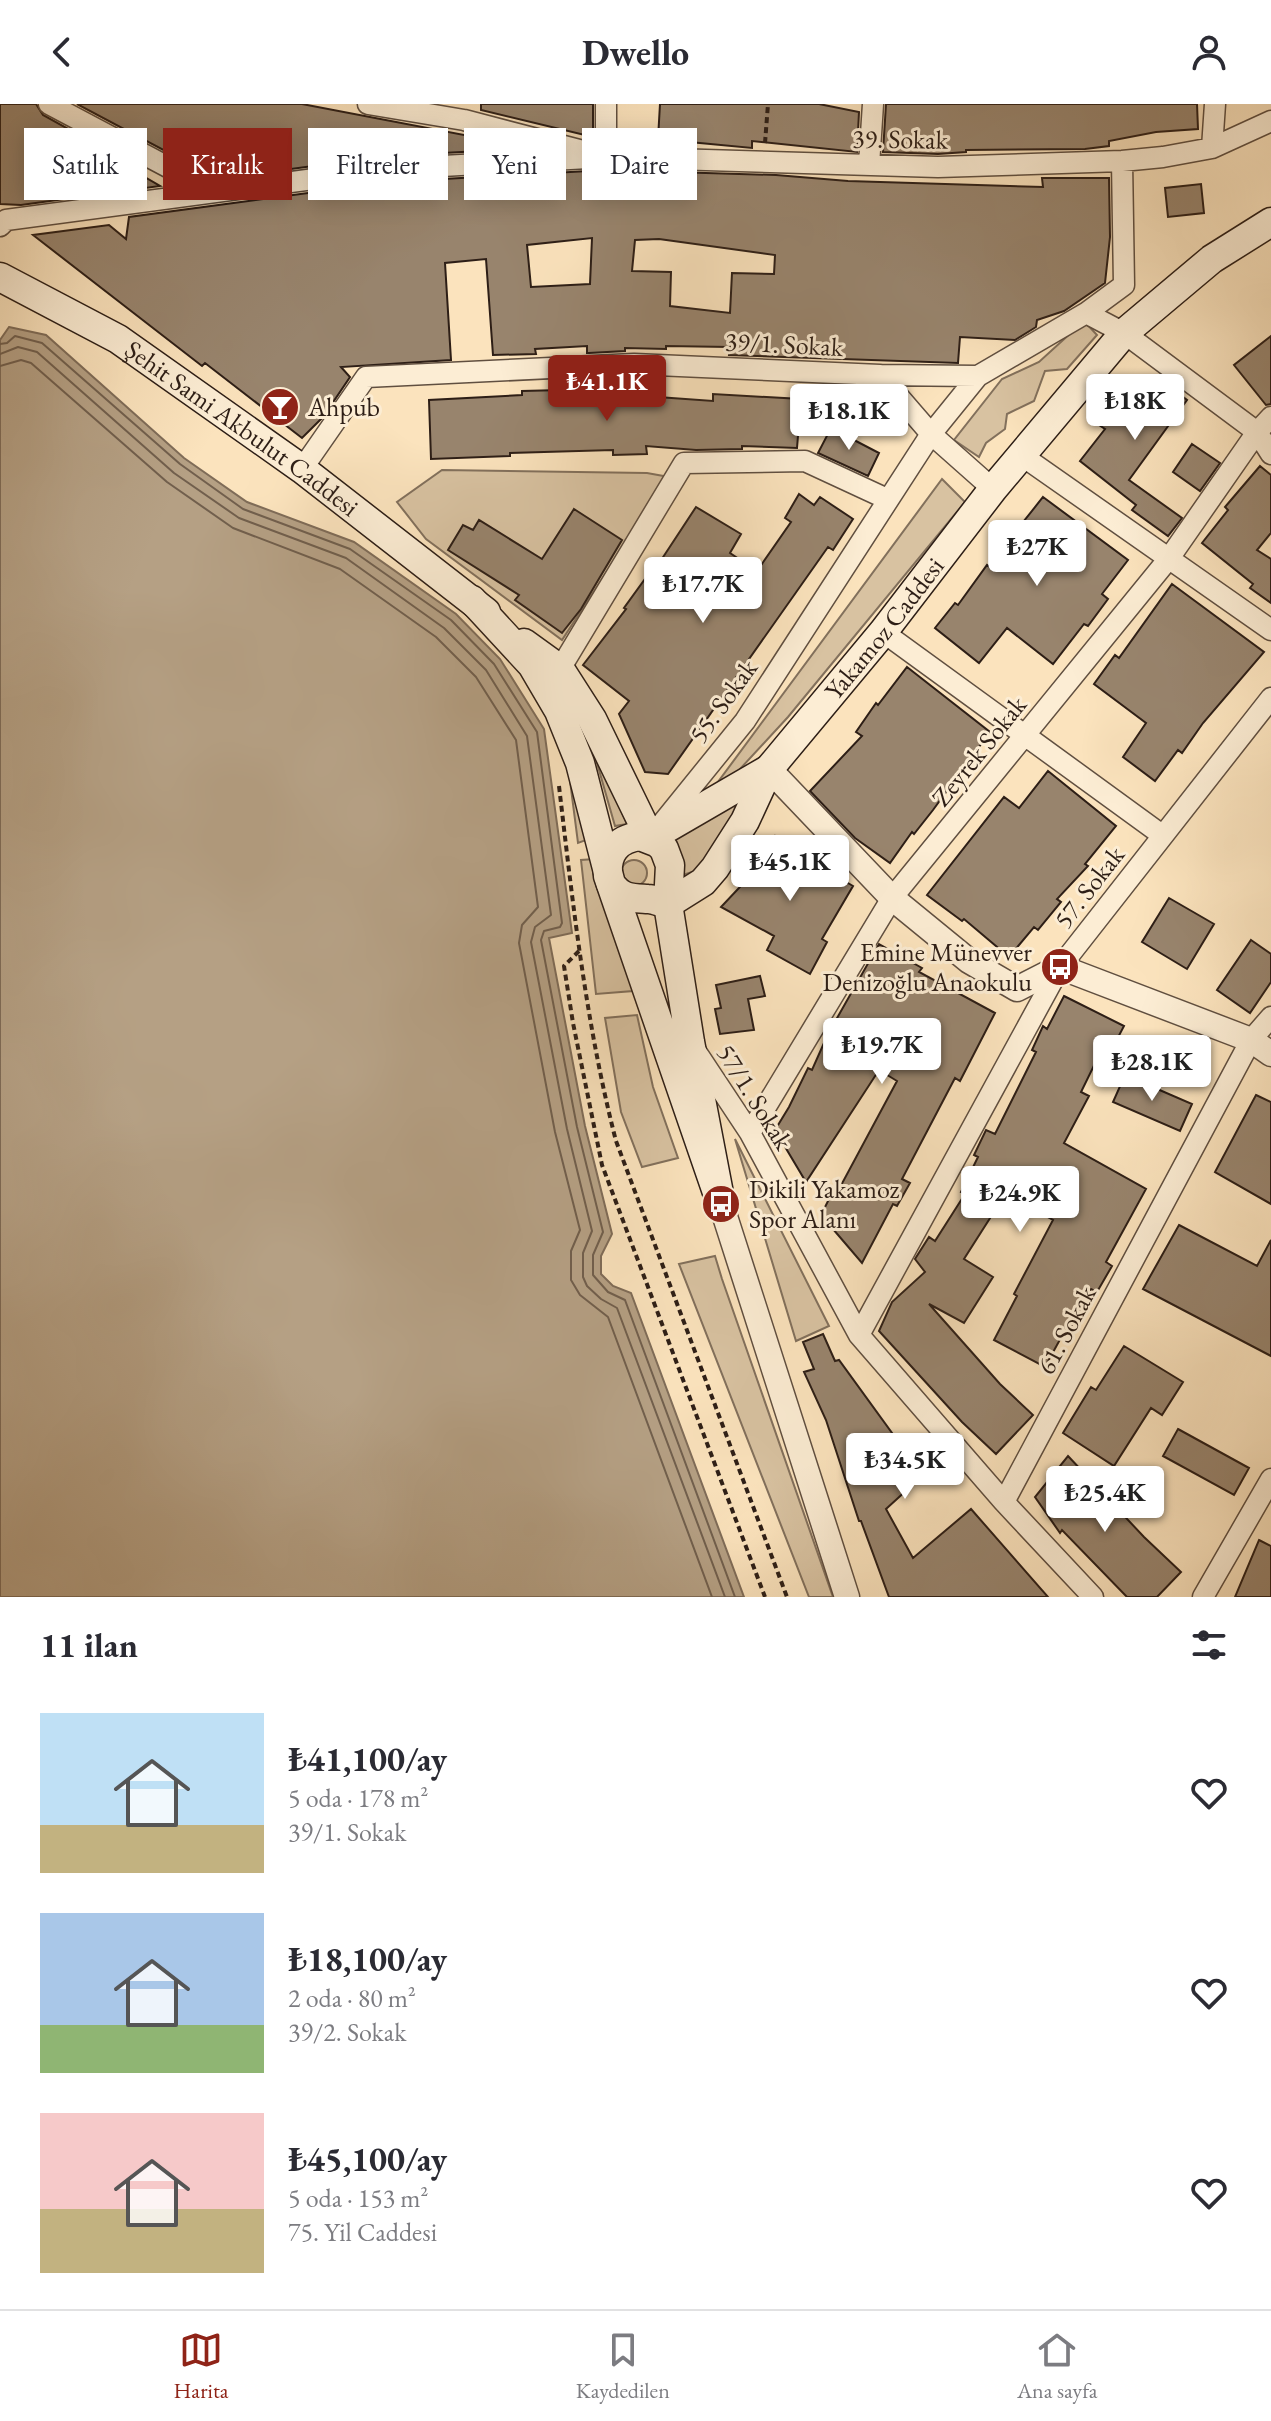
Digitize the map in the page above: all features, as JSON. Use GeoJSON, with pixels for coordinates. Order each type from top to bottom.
{"type":"FeatureCollection","features":[{"type":"Feature","properties":{"kind":"main road","name":"Yakamoz Caddesi"},"geometry":{"type":"LineString","coordinates":[[769,769],[883,632],[993,489],[1124,333],[1212,259],[1271,222]]}},
{"type":"Feature","properties":{"kind":"main road","name":"Şehit Sami Akbulut Caddesi"},"geometry":{"type":"LineString","coordinates":[[0,277],[118,339],[302,469],[560,669],[592,719],[650,838]]}},
{"type":"Feature","properties":{"kind":"main road","name":"Şehit Sami Akbulut Caddesi"},"geometry":{"type":"LineString","coordinates":[[472,600],[532,665],[559,711],[580,763],[608,876],[721,1204]]}},
{"type":"Feature","properties":{"kind":"main road"},"geometry":{"type":"LineString","coordinates":[[769,769],[745,821],[703,882],[631,899],[616,891],[608,876],[609,856],[621,841],[630,837],[650,838],[769,769]]}},
{"type":"Feature","properties":{"kind":"main road"},"geometry":{"type":"LineString","coordinates":[[650,838],[668,856],[662,893],[721,1204]]}},
{"type":"Feature","properties":{"kind":"street"},"geometry":{"type":"LineString","coordinates":[[49,104],[163,164]]}},
{"type":"Feature","properties":{"kind":"street"},"geometry":{"type":"LineString","coordinates":[[368,104],[464,120],[582,151]]}},
{"type":"Feature","properties":{"kind":"street"},"geometry":{"type":"LineString","coordinates":[[606,104],[606,128]]}},
{"type":"Feature","properties":{"kind":"street"},"geometry":{"type":"LineString","coordinates":[[869,165],[873,104]]}},
{"type":"Feature","properties":{"kind":"street"},"geometry":{"type":"LineString","coordinates":[[1212,148],[1215,104]]}},
{"type":"Feature","properties":{"kind":"street","name":"39. Sokak"},"geometry":{"type":"LineString","coordinates":[[697,159],[938,167],[1122,161],[1212,148],[1271,121]]}},
{"type":"Feature","properties":{"kind":"street","name":"39. Sokak"},"geometry":{"type":"LineString","coordinates":[[292,182],[389,169],[582,158]]}},
{"type":"Feature","properties":{"kind":"street","name":"55. Sokak"},"geometry":{"type":"LineString","coordinates":[[650,838],[745,721],[887,499],[931,434],[978,376],[1086,313],[1124,285],[1122,161]]}},
{"type":"Feature","properties":{"kind":"street","name":"39. Sokak"},"geometry":{"type":"LineString","coordinates":[[0,226],[6,220],[163,199]]}},
{"type":"Feature","properties":{"kind":"street"},"geometry":{"type":"LineString","coordinates":[[1086,313],[1124,333],[1264,425],[1271,454]]}},
{"type":"Feature","properties":{"kind":"street","name":"39/1. Sokak"},"geometry":{"type":"LineString","coordinates":[[302,469],[366,377],[634,364],[880,375],[978,376]]}},
{"type":"Feature","properties":{"kind":"street"},"geometry":{"type":"LineString","coordinates":[[880,375],[931,434],[993,489]]}},
{"type":"Feature","properties":{"kind":"street","name":"Zeyrek Sokak"},"geometry":{"type":"LineString","coordinates":[[750,1133],[892,898],[1170,557],[1264,425]]}},
{"type":"Feature","properties":{"kind":"street"},"geometry":{"type":"LineString","coordinates":[[1021,455],[1271,630]]}},
{"type":"Feature","properties":{"kind":"street"},"geometry":{"type":"LineString","coordinates":[[560,669],[684,463],[805,461],[887,499]]}},
{"type":"Feature","properties":{"kind":"street"},"geometry":{"type":"LineString","coordinates":[[883,632],[1162,835]]}},
{"type":"Feature","properties":{"kind":"street","name":"57. Sokak"},"geometry":{"type":"LineString","coordinates":[[859,1335],[1060,967],[1269,703]]}},
{"type":"Feature","properties":{"kind":"street"},"geometry":{"type":"LineString","coordinates":[[769,769],[892,898],[969,961],[1017,989],[1060,967],[1251,1040],[1271,1054]]}},
{"type":"Feature","properties":{"kind":"street","name":"61. Sokak"},"geometry":{"type":"LineString","coordinates":[[1004,1502],[1251,1040],[1271,1017]]}},
{"type":"Feature","properties":{"kind":"street","name":"57/1. Sokak"},"geometry":{"type":"LineString","coordinates":[[690,1042],[750,1133],[859,1335],[1004,1502],[1093,1597]]}},
{"type":"Feature","properties":{"kind":"street"},"geometry":{"type":"LineString","coordinates":[[721,1204],[847,1597]]}},
{"type":"Feature","properties":{"kind":"street"},"geometry":{"type":"LineString","coordinates":[[1203,1597],[1271,1479]]}},
{"type":"Feature","properties":{"kind":"path"},"geometry":{"type":"LineString","coordinates":[[764,161],[768,104]]}},
{"type":"Feature","properties":{"kind":"path"},"geometry":{"type":"LineString","coordinates":[[558,772],[580,951],[604,1095],[616,1141],[787,1597]]}},
{"type":"Feature","properties":{"kind":"path"},"geometry":{"type":"LineString","coordinates":[[580,951],[564,966],[602,1165],[765,1597]]}},
{"type":"Feature","properties":{"kind":"shaded area"},"geometry":{"type":"Polygon","coordinates":[[[1084,321],[1097,335],[1067,369],[1045,371],[1034,401],[1007,414],[1005,429],[986,443],[979,457],[954,440],[1002,379],[1039,362],[1084,321]]]}},
{"type":"Feature","properties":{"kind":"shaded area"},"geometry":{"type":"Polygon","coordinates":[[[442,470],[647,473],[669,477],[562,640],[426,539],[397,502],[442,470]]]}},
{"type":"Feature","properties":{"kind":"shaded area"},"geometry":{"type":"Polygon","coordinates":[[[942,479],[965,502],[788,717],[716,795],[712,790],[942,479]]]}},
{"type":"Feature","properties":{"kind":"shaded area"},"geometry":{"type":"Polygon","coordinates":[[[591,742],[627,824],[615,826],[591,742]]]}},
{"type":"Feature","properties":{"kind":"shaded area"},"geometry":{"type":"Polygon","coordinates":[[[569,773],[589,839],[578,843],[569,773]]]}},
{"type":"Feature","properties":{"kind":"shaded area"},"geometry":{"type":"Polygon","coordinates":[[[747,793],[699,870],[679,876],[668,839],[747,793]]]}},
{"type":"Feature","properties":{"kind":"shaded area"},"geometry":{"type":"Polygon","coordinates":[[[595,859],[633,991],[596,994],[581,860],[595,859]]]}},
{"type":"Feature","properties":{"kind":"shaded area"},"geometry":{"type":"Polygon","coordinates":[[[634,860],[643,864],[647,873],[643,882],[634,886],[625,882],[621,873],[625,864],[634,860]]]}},
{"type":"Feature","properties":{"kind":"shaded area"},"geometry":{"type":"Polygon","coordinates":[[[637,1015],[653,1087],[678,1158],[642,1167],[621,1112],[605,1018],[637,1015]]]}},
{"type":"Feature","properties":{"kind":"shaded area"},"geometry":{"type":"Polygon","coordinates":[[[735,1139],[829,1326],[796,1341],[735,1139]]]}},
{"type":"Feature","properties":{"kind":"shaded area"},"geometry":{"type":"Polygon","coordinates":[[[715,1256],[833,1597],[809,1597],[679,1264],[715,1256]]]}},
{"type":"Feature","properties":{"kind":"water"},"geometry":{"type":"Polygon","coordinates":[[[9,327],[46,335],[184,458],[247,502],[354,542],[456,614],[500,659],[544,729],[572,933],[549,938],[585,1126],[612,1234],[601,1256],[601,1274],[613,1286],[631,1293],[744,1597],[0,1597],[0,340],[9,327]]]}},
{"type":"Feature","properties":{"kind":"building"},"geometry":{"type":"Polygon","coordinates":[[[0,104],[36,104],[43,115],[66,128],[24,128],[24,200],[58,200],[21,205],[0,204],[0,104]]]}},
{"type":"Feature","properties":{"kind":"building"},"geometry":{"type":"Polygon","coordinates":[[[77,104],[302,104],[428,128],[308,128],[308,167],[292,169],[292,128],[163,128],[163,150],[147,141],[147,128],[122,128],[77,104]]]}},
{"type":"Feature","properties":{"kind":"building"},"geometry":{"type":"Polygon","coordinates":[[[481,104],[593,104],[593,128],[582,128],[582,134],[566,128],[481,110],[481,104]]]}},
{"type":"Feature","properties":{"kind":"building"},"geometry":{"type":"Polygon","coordinates":[[[660,104],[819,104],[859,112],[857,152],[752,141],[752,148],[697,143],[697,128],[659,128],[660,104]]]}},
{"type":"Feature","properties":{"kind":"building"},"geometry":{"type":"Polygon","coordinates":[[[886,104],[1197,104],[1198,129],[1156,132],[1109,141],[1109,146],[1085,149],[966,150],[938,154],[883,152],[886,104]]]}},
{"type":"Feature","properties":{"kind":"building"},"geometry":{"type":"Polygon","coordinates":[[[448,132],[464,135],[464,152],[448,153],[448,132]]]}},
{"type":"Feature","properties":{"kind":"building"},"geometry":{"type":"Polygon","coordinates":[[[582,171],[582,200],[697,200],[697,173],[1043,187],[1042,178],[1109,178],[1110,237],[1105,283],[1064,311],[1037,320],[1036,327],[1015,340],[960,337],[958,363],[729,355],[730,347],[666,346],[666,349],[625,348],[625,351],[587,353],[587,346],[535,349],[536,354],[493,355],[486,259],[445,263],[451,360],[341,367],[350,377],[323,417],[302,438],[205,363],[202,366],[33,235],[109,225],[126,239],[129,217],[256,200],[292,200],[292,195],[308,193],[308,200],[448,200],[448,179],[464,178],[464,200],[566,200],[566,172],[582,171]],[[592,238],[527,245],[531,287],[590,284],[592,238]],[[659,239],[635,240],[632,271],[671,272],[670,306],[730,313],[732,273],[774,274],[775,255],[659,239]]]}},
{"type":"Feature","properties":{"kind":"building"},"geometry":{"type":"Polygon","coordinates":[[[147,178],[160,186],[147,188],[147,178]]]}},
{"type":"Feature","properties":{"kind":"building"},"geometry":{"type":"Polygon","coordinates":[[[1201,184],[1204,213],[1168,217],[1165,188],[1201,184]]]}},
{"type":"Feature","properties":{"kind":"building"},"geometry":{"type":"Polygon","coordinates":[[[1271,336],[1271,404],[1266,405],[1234,365],[1271,336]]]}},
{"type":"Feature","properties":{"kind":"building"},"geometry":{"type":"Polygon","coordinates":[[[1154,375],[1187,400],[1129,480],[1182,518],[1168,536],[1132,510],[1136,505],[1080,461],[1105,429],[1096,423],[1129,377],[1154,375]]]}},
{"type":"Feature","properties":{"kind":"building"},"geometry":{"type":"Polygon","coordinates":[[[644,388],[644,396],[713,401],[713,394],[801,399],[797,448],[742,446],[742,449],[696,450],[646,446],[647,454],[613,455],[613,450],[431,459],[429,400],[522,395],[522,391],[644,388]]]}},
{"type":"Feature","properties":{"kind":"building"},"geometry":{"type":"Polygon","coordinates":[[[831,428],[879,453],[868,476],[818,453],[831,428]]]}},
{"type":"Feature","properties":{"kind":"building"},"geometry":{"type":"Polygon","coordinates":[[[1192,444],[1220,463],[1200,491],[1173,472],[1192,444]]]}},
{"type":"Feature","properties":{"kind":"building"},"geometry":{"type":"Polygon","coordinates":[[[1260,466],[1271,475],[1271,533],[1257,550],[1271,559],[1271,603],[1250,588],[1253,584],[1202,543],[1228,510],[1225,507],[1260,466]]]}},
{"type":"Feature","properties":{"kind":"building"},"geometry":{"type":"Polygon","coordinates":[[[799,494],[814,505],[820,497],[853,519],[833,550],[828,547],[668,774],[645,772],[619,714],[629,701],[583,665],[650,572],[652,574],[696,507],[741,534],[730,553],[757,571],[791,522],[785,518],[799,494]]]}},
{"type":"Feature","properties":{"kind":"building"},"geometry":{"type":"Polygon","coordinates":[[[1043,497],[1128,560],[1102,594],[1108,599],[1053,664],[1007,628],[979,663],[935,628],[955,603],[958,605],[987,565],[994,570],[1028,525],[1024,521],[1043,497]]]}},
{"type":"Feature","properties":{"kind":"building"},"geometry":{"type":"Polygon","coordinates":[[[574,509],[622,540],[581,609],[562,633],[515,600],[519,595],[448,550],[463,525],[473,530],[479,520],[542,559],[574,509]]]}},
{"type":"Feature","properties":{"kind":"building"},"geometry":{"type":"Polygon","coordinates":[[[1172,584],[1264,652],[1203,723],[1182,753],[1178,750],[1155,781],[1123,757],[1146,723],[1094,684],[1115,655],[1119,658],[1172,584]]]}},
{"type":"Feature","properties":{"kind":"building"},"geometry":{"type":"Polygon","coordinates":[[[907,667],[990,732],[890,863],[855,838],[810,791],[862,736],[856,732],[907,667]]]}},
{"type":"Feature","properties":{"kind":"building"},"geometry":{"type":"Polygon","coordinates":[[[1048,771],[1116,826],[1085,864],[1088,866],[1057,899],[1061,902],[1038,930],[1034,927],[1009,957],[964,919],[962,921],[927,895],[1004,797],[1019,808],[1048,771]]]}},
{"type":"Feature","properties":{"kind":"building"},"geometry":{"type":"Polygon","coordinates":[[[775,836],[810,867],[812,862],[853,886],[822,939],[827,942],[810,974],[767,950],[774,936],[721,907],[755,871],[749,865],[775,836]]]}},
{"type":"Feature","properties":{"kind":"building"},"geometry":{"type":"Polygon","coordinates":[[[1169,898],[1214,924],[1187,969],[1142,942],[1169,898]]]}},
{"type":"Feature","properties":{"kind":"building"},"geometry":{"type":"Polygon","coordinates":[[[1251,940],[1271,954],[1271,982],[1250,1013],[1217,990],[1251,940]]]}},
{"type":"Feature","properties":{"kind":"building"},"geometry":{"type":"Polygon","coordinates":[[[879,944],[922,968],[919,972],[995,1013],[960,1081],[955,1078],[902,1179],[910,1183],[897,1206],[893,1204],[862,1263],[821,1215],[834,1189],[838,1191],[897,1081],[879,1070],[806,1182],[775,1130],[808,1068],[812,1070],[828,1034],[879,944]]]}},
{"type":"Feature","properties":{"kind":"building"},"geometry":{"type":"Polygon","coordinates":[[[760,976],[765,996],[748,999],[754,1030],[720,1034],[715,1009],[721,1008],[716,985],[760,976]]]}},
{"type":"Feature","properties":{"kind":"building"},"geometry":{"type":"Polygon","coordinates":[[[1064,996],[1124,1026],[1113,1047],[1105,1043],[1081,1092],[1089,1096],[1064,1143],[1146,1189],[1106,1262],[1112,1266],[1097,1292],[1091,1289],[1045,1367],[994,1340],[1053,1220],[1046,1216],[1057,1196],[1012,1174],[992,1215],[964,1259],[993,1277],[964,1323],[929,1304],[1000,1384],[1033,1415],[996,1454],[962,1422],[879,1331],[892,1302],[925,1272],[915,1259],[929,1237],[935,1241],[965,1194],[961,1192],[978,1157],[974,1155],[986,1130],[995,1134],[1036,1052],[1032,1050],[1043,1026],[1047,1029],[1064,996]]]}},
{"type":"Feature","properties":{"kind":"building"},"geometry":{"type":"Polygon","coordinates":[[[1125,1075],[1192,1104],[1180,1131],[1113,1102],[1125,1075]]]}},
{"type":"Feature","properties":{"kind":"building"},"geometry":{"type":"Polygon","coordinates":[[[1256,1095],[1271,1102],[1271,1204],[1215,1172],[1256,1095]]]}},
{"type":"Feature","properties":{"kind":"building"},"geometry":{"type":"Polygon","coordinates":[[[1179,1225],[1257,1266],[1271,1240],[1271,1356],[1143,1289],[1179,1225]]]}},
{"type":"Feature","properties":{"kind":"building"},"geometry":{"type":"Polygon","coordinates":[[[823,1334],[835,1361],[839,1360],[903,1448],[908,1444],[931,1468],[886,1509],[913,1558],[971,1509],[1048,1597],[889,1597],[859,1521],[826,1420],[804,1372],[814,1369],[803,1342],[823,1334]]]}},
{"type":"Feature","properties":{"kind":"building"},"geometry":{"type":"Polygon","coordinates":[[[1124,1346],[1183,1382],[1162,1415],[1151,1408],[1114,1466],[1063,1433],[1091,1387],[1096,1390],[1124,1346]]]}},
{"type":"Feature","properties":{"kind":"building"},"geometry":{"type":"Polygon","coordinates":[[[1178,1429],[1249,1468],[1234,1495],[1163,1456],[1178,1429]]]}},
{"type":"Feature","properties":{"kind":"building"},"geometry":{"type":"Polygon","coordinates":[[[1068,1456],[1181,1572],[1157,1597],[1127,1597],[1062,1530],[1060,1533],[1035,1497],[1068,1456]]]}},
{"type":"Feature","properties":{"kind":"building"},"geometry":{"type":"Polygon","coordinates":[[[1259,1540],[1271,1546],[1271,1597],[1235,1597],[1259,1540]]]}},
{"type":"Feature","properties":{"kind":"place","name":"Ahpub"},"geometry":{"type":"Point","coordinates":[280,407]}},
{"type":"Feature","properties":{"kind":"place","name":"Emine Münevver Denizoğlu Anaokulu"},"geometry":{"type":"Point","coordinates":[1060,967]}},
{"type":"Feature","properties":{"kind":"place","name":"Dikili Yakamoz Spor Alanı"},"geometry":{"type":"Point","coordinates":[721,1204]}}]}
